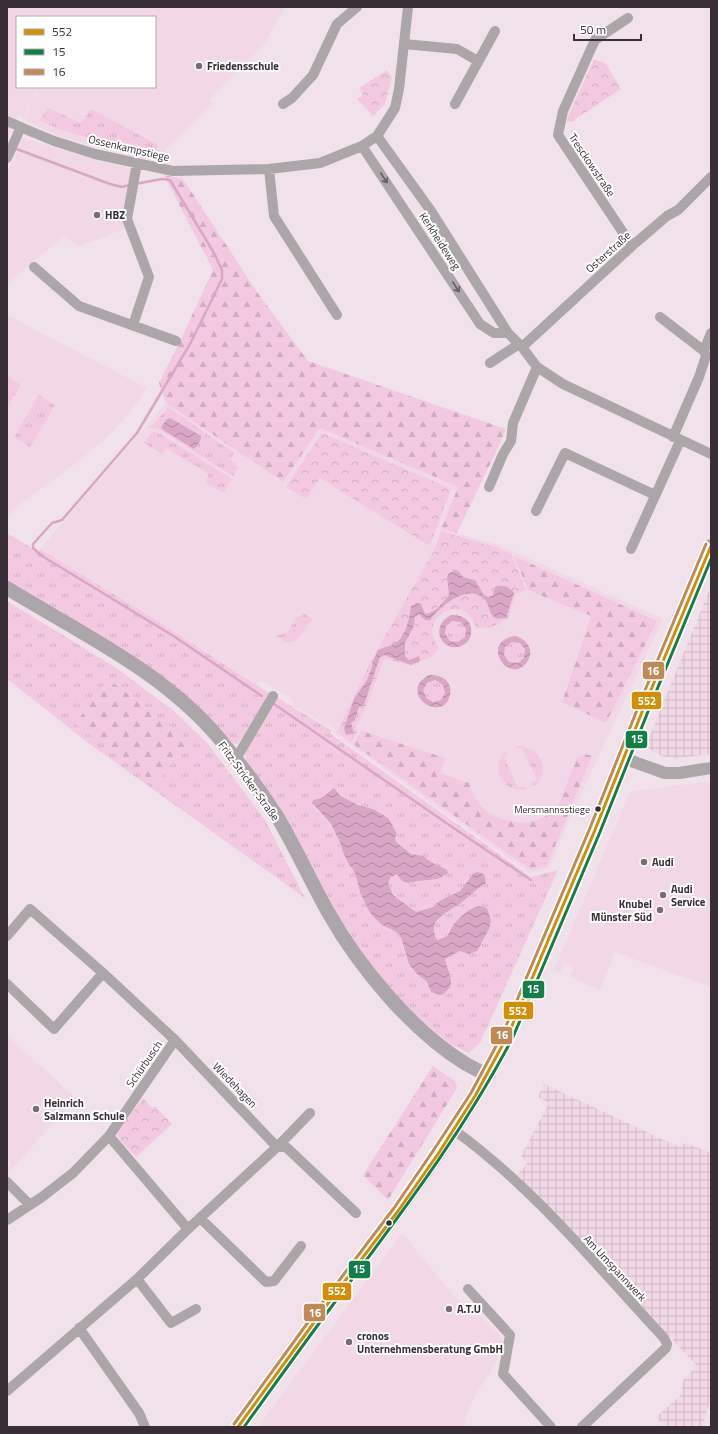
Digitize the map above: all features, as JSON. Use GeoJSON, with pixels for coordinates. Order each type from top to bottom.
{"type":"FeatureCollection","features":[{"type":"Feature","properties":{"kind":"main road"},"geometry":{"type":"LineString","coordinates":[[238,1427],[409,1196],[454,1130],[488,1075],[511,1028],[595,830],[623,758],[711,546]]}},
{"type":"Feature","properties":{"kind":"main road","name":"Fritz-Stricker-Straße"},"geometry":{"type":"LineString","coordinates":[[7,588],[124,657],[183,702],[216,735],[236,758],[275,814],[328,913],[355,955],[412,1020],[436,1042],[466,1064],[488,1075]]}},
{"type":"Feature","properties":{"kind":"street"},"geometry":{"type":"LineString","coordinates":[[283,104],[292,98],[313,76],[337,24],[357,7]]}},
{"type":"Feature","properties":{"kind":"street","name":"Ossenkampstiege"},"geometry":{"type":"LineString","coordinates":[[7,121],[54,141],[136,168],[173,171],[269,169],[320,164],[362,146],[377,136],[395,108],[400,89],[408,7]]}},
{"type":"Feature","properties":{"kind":"street","name":"Tresckowstraße"},"geometry":{"type":"LineString","coordinates":[[628,18],[595,40],[563,111],[558,135],[632,246]]}},
{"type":"Feature","properties":{"kind":"street"},"geometry":{"type":"LineString","coordinates":[[455,104],[495,31]]}},
{"type":"Feature","properties":{"kind":"street"},"geometry":{"type":"LineString","coordinates":[[404,44],[457,49],[478,61]]}},
{"type":"Feature","properties":{"kind":"street"},"geometry":{"type":"LineString","coordinates":[[8,156],[20,127]]}},
{"type":"Feature","properties":{"kind":"street","name":"Kerkheideweg"},"geometry":{"type":"LineString","coordinates":[[377,136],[431,211],[508,333],[521,346],[537,367],[563,384],[711,454]]}},
{"type":"Feature","properties":{"kind":"street","name":"Kerkheideweg"},"geometry":{"type":"LineString","coordinates":[[362,146],[480,324],[494,332],[508,333]]}},
{"type":"Feature","properties":{"kind":"street"},"geometry":{"type":"LineString","coordinates":[[133,325],[149,277],[127,218],[136,168]]}},
{"type":"Feature","properties":{"kind":"street"},"geometry":{"type":"LineString","coordinates":[[269,169],[274,216],[337,315]]}},
{"type":"Feature","properties":{"kind":"street","name":"Osterstraße"},"geometry":{"type":"LineString","coordinates":[[521,346],[632,246],[667,216],[678,210],[711,177]]}},
{"type":"Feature","properties":{"kind":"street"},"geometry":{"type":"LineString","coordinates":[[34,267],[79,306],[176,341]]}},
{"type":"Feature","properties":{"kind":"street"},"geometry":{"type":"LineString","coordinates":[[660,317],[705,354]]}},
{"type":"Feature","properties":{"kind":"street"},"geometry":{"type":"LineString","coordinates":[[631,549],[655,496],[677,439],[699,377],[711,333]]}},
{"type":"Feature","properties":{"kind":"street"},"geometry":{"type":"LineString","coordinates":[[490,363],[521,346]]}},
{"type":"Feature","properties":{"kind":"street"},"geometry":{"type":"LineString","coordinates":[[489,487],[503,454],[511,441],[513,423],[537,367]]}},
{"type":"Feature","properties":{"kind":"street"},"geometry":{"type":"LineString","coordinates":[[536,511],[565,453],[655,496]]}},
{"type":"Feature","properties":{"kind":"street"},"geometry":{"type":"LineString","coordinates":[[236,758],[273,696]]}},
{"type":"Feature","properties":{"kind":"street"},"geometry":{"type":"LineString","coordinates":[[623,758],[665,773],[679,773],[711,768]]}},
{"type":"Feature","properties":{"kind":"street","name":"Schürbusch"},"geometry":{"type":"LineString","coordinates":[[7,936],[30,909],[103,973],[175,1040],[109,1136],[73,1172],[42,1197],[7,1220]]}},
{"type":"Feature","properties":{"kind":"street"},"geometry":{"type":"LineString","coordinates":[[7,984],[54,1029],[103,973]]}},
{"type":"Feature","properties":{"kind":"street","name":"Wiedehagen"},"geometry":{"type":"LineString","coordinates":[[175,1040],[277,1147],[286,1147],[356,1213]]}},
{"type":"Feature","properties":{"kind":"street"},"geometry":{"type":"LineString","coordinates":[[7,1391],[137,1279],[188,1228],[277,1147],[310,1113]]}},
{"type":"Feature","properties":{"kind":"street","name":"Am Umspannwerk"},"geometry":{"type":"LineString","coordinates":[[454,1130],[489,1156],[524,1188],[658,1332],[667,1344],[666,1348],[582,1427]]}},
{"type":"Feature","properties":{"kind":"street"},"geometry":{"type":"LineString","coordinates":[[109,1136],[188,1228]]}},
{"type":"Feature","properties":{"kind":"street"},"geometry":{"type":"LineString","coordinates":[[7,1182],[30,1205]]}},
{"type":"Feature","properties":{"kind":"street"},"geometry":{"type":"LineString","coordinates":[[200,1218],[266,1282],[274,1281],[301,1246]]}},
{"type":"Feature","properties":{"kind":"street"},"geometry":{"type":"LineString","coordinates":[[137,1279],[171,1323],[196,1309]]}},
{"type":"Feature","properties":{"kind":"street"},"geometry":{"type":"LineString","coordinates":[[468,1289],[510,1335],[503,1374],[551,1427]]}},
{"type":"Feature","properties":{"kind":"street"},"geometry":{"type":"LineString","coordinates":[[79,1328],[139,1413],[145,1427]]}},
{"type":"Feature","properties":{"kind":"shaded area","name":"Friedensschule"},"geometry":{"type":"Polygon","coordinates":[[[7,7],[285,7],[264,45],[209,100],[212,104],[158,158],[98,147],[56,135],[24,120],[38,88],[156,88],[156,16],[16,16],[16,88],[37,88],[24,118],[18,115],[7,141],[7,7]]]}},
{"type":"Feature","properties":{"kind":"shaded area"},"geometry":{"type":"Polygon","coordinates":[[[22,138],[132,169],[127,228],[78,247],[64,236],[7,284],[7,173],[22,138]]]}},
{"type":"Feature","properties":{"kind":"shaded area"},"geometry":{"type":"Polygon","coordinates":[[[7,315],[147,388],[131,411],[108,436],[79,461],[19,505],[7,517],[7,315]]]}},
{"type":"Feature","properties":{"kind":"shaded area"},"geometry":{"type":"Polygon","coordinates":[[[166,403],[283,482],[320,428],[458,487],[441,529],[499,545],[663,619],[571,815],[550,868],[531,874],[333,733],[334,729],[294,706],[291,698],[260,680],[257,685],[151,617],[40,549],[166,403]],[[515,557],[591,616],[562,702],[657,621],[515,557]]]}},
{"type":"Feature","properties":{"kind":"shaded area"},"geometry":{"type":"Polygon","coordinates":[[[711,586],[711,754],[679,758],[665,757],[655,753],[649,748],[647,743],[711,586]]]}},
{"type":"Feature","properties":{"kind":"shaded area"},"geometry":{"type":"Polygon","coordinates":[[[711,781],[711,987],[615,952],[600,990],[570,977],[573,968],[564,964],[560,973],[554,970],[630,792],[711,781]]]}},
{"type":"Feature","properties":{"kind":"shaded area","name":"Heinrich Salzmann Schule"},"geometry":{"type":"Polygon","coordinates":[[[7,1036],[76,1098],[9,1172],[7,1169],[12,1164],[7,1158],[7,1036]]]}},
{"type":"Feature","properties":{"kind":"shaded area"},"geometry":{"type":"Polygon","coordinates":[[[544,1084],[679,1147],[686,1143],[711,1153],[711,1397],[702,1427],[665,1427],[656,1417],[680,1396],[684,1378],[697,1366],[575,1234],[517,1176],[528,1162],[521,1156],[549,1103],[538,1097],[544,1084]]]}},
{"type":"Feature","properties":{"kind":"shaded area"},"geometry":{"type":"Polygon","coordinates":[[[402,1233],[458,1301],[476,1312],[499,1334],[502,1342],[500,1353],[493,1368],[471,1404],[464,1427],[258,1427],[402,1233]]]}},
{"type":"Feature","properties":{"kind":"green space"},"geometry":{"type":"Polygon","coordinates":[[[594,59],[606,64],[621,89],[571,122],[567,121],[569,114],[594,59]]]}},
{"type":"Feature","properties":{"kind":"green space"},"geometry":{"type":"Polygon","coordinates":[[[387,70],[392,77],[385,104],[373,116],[357,99],[363,95],[359,88],[387,70]]]}},
{"type":"Feature","properties":{"kind":"green space"},"geometry":{"type":"Polygon","coordinates":[[[48,108],[81,123],[91,109],[158,145],[154,155],[60,130],[40,120],[48,108]]]}},
{"type":"Feature","properties":{"kind":"green space"},"geometry":{"type":"Polygon","coordinates":[[[164,175],[183,179],[257,292],[308,361],[506,429],[457,533],[441,529],[458,487],[320,428],[283,482],[166,403],[159,383],[213,270],[164,175]]]}},
{"type":"Feature","properties":{"kind":"green space"},"geometry":{"type":"Polygon","coordinates":[[[7,376],[21,385],[7,407],[7,376]]]}},
{"type":"Feature","properties":{"kind":"green space"},"geometry":{"type":"Polygon","coordinates":[[[39,395],[55,405],[30,447],[14,437],[39,395]]]}},
{"type":"Feature","properties":{"kind":"green space"},"geometry":{"type":"Polygon","coordinates":[[[168,407],[234,453],[230,459],[236,463],[238,468],[233,476],[157,428],[150,428],[168,407]]]}},
{"type":"Feature","properties":{"kind":"green space"},"geometry":{"type":"Polygon","coordinates":[[[152,432],[157,432],[232,479],[223,493],[205,482],[209,474],[166,448],[162,454],[144,443],[152,432]]]}},
{"type":"Feature","properties":{"kind":"green space"},"geometry":{"type":"Polygon","coordinates":[[[322,433],[451,489],[430,545],[320,478],[306,499],[286,487],[322,433]]]}},
{"type":"Feature","properties":{"kind":"green space"},"geometry":{"type":"Polygon","coordinates":[[[441,531],[498,548],[511,554],[526,590],[516,593],[508,619],[489,628],[476,628],[471,617],[463,611],[454,609],[445,612],[437,618],[433,626],[433,637],[439,648],[433,656],[411,666],[384,658],[366,707],[356,726],[357,733],[351,743],[337,732],[373,657],[435,549],[441,531]],[[460,573],[447,577],[449,595],[430,614],[425,614],[411,606],[407,625],[400,639],[393,645],[378,650],[367,680],[354,699],[344,728],[355,720],[359,707],[364,705],[380,657],[384,655],[411,665],[405,657],[404,648],[413,627],[415,617],[419,614],[430,620],[441,608],[455,598],[471,594],[478,595],[485,600],[494,617],[495,587],[493,595],[488,597],[483,594],[475,580],[463,577],[460,573]]]}},
{"type":"Feature","properties":{"kind":"green space"},"geometry":{"type":"Polygon","coordinates":[[[7,533],[38,552],[40,549],[151,617],[269,693],[242,739],[237,744],[226,741],[186,698],[7,582],[7,533]]]}},
{"type":"Feature","properties":{"kind":"green space"},"geometry":{"type":"Polygon","coordinates":[[[514,556],[657,621],[606,723],[562,702],[591,616],[528,590],[514,556]]]}},
{"type":"Feature","properties":{"kind":"green space"},"geometry":{"type":"Polygon","coordinates":[[[7,601],[118,669],[175,712],[208,744],[265,820],[305,898],[91,745],[7,679],[7,601]]]}},
{"type":"Feature","properties":{"kind":"green space"},"geometry":{"type":"Polygon","coordinates":[[[303,613],[312,619],[297,640],[287,643],[275,636],[287,633],[297,617],[302,616],[303,613]]]}},
{"type":"Feature","properties":{"kind":"green space"},"geometry":{"type":"Polygon","coordinates":[[[455,620],[463,623],[466,631],[463,639],[455,642],[447,639],[444,631],[447,623],[455,620]]]}},
{"type":"Feature","properties":{"kind":"green space"},"geometry":{"type":"Polygon","coordinates":[[[515,641],[523,644],[526,652],[523,660],[515,663],[507,660],[504,652],[507,644],[515,641]]]}},
{"type":"Feature","properties":{"kind":"green space"},"geometry":{"type":"Polygon","coordinates":[[[108,679],[189,740],[156,784],[75,724],[108,679]]]}},
{"type":"Feature","properties":{"kind":"green space"},"geometry":{"type":"Polygon","coordinates":[[[434,680],[442,683],[445,691],[442,699],[434,702],[426,699],[423,691],[426,683],[434,680]]]}},
{"type":"Feature","properties":{"kind":"green space"},"geometry":{"type":"Polygon","coordinates":[[[278,698],[331,730],[331,734],[531,877],[558,870],[480,1043],[469,1053],[449,1043],[420,1019],[391,991],[354,945],[246,762],[245,754],[278,698]],[[330,790],[321,798],[316,799],[314,807],[331,824],[349,865],[353,869],[360,892],[382,925],[400,935],[405,954],[416,973],[427,982],[431,992],[452,980],[445,959],[460,951],[469,954],[462,915],[448,931],[448,936],[437,940],[434,931],[435,924],[444,915],[486,883],[473,874],[460,891],[441,900],[433,907],[416,912],[393,895],[388,883],[391,877],[397,873],[402,880],[406,882],[438,879],[436,863],[430,862],[424,856],[411,854],[396,842],[395,838],[397,834],[390,821],[384,815],[349,801],[338,791],[330,790]]]}},
{"type":"Feature","properties":{"kind":"green space"},"geometry":{"type":"Polygon","coordinates":[[[362,731],[445,758],[440,773],[469,783],[472,792],[481,806],[493,815],[501,819],[518,822],[533,821],[556,811],[577,758],[585,754],[592,756],[547,866],[531,870],[353,744],[362,731]]]}},
{"type":"Feature","properties":{"kind":"green space"},"geometry":{"type":"Polygon","coordinates":[[[517,746],[532,750],[541,760],[543,773],[540,780],[534,786],[532,784],[537,779],[522,748],[516,749],[515,747],[517,746]]]}},
{"type":"Feature","properties":{"kind":"green space"},"geometry":{"type":"Polygon","coordinates":[[[507,751],[508,752],[504,757],[518,788],[525,787],[526,789],[518,790],[511,788],[501,778],[499,764],[501,757],[507,751]]]}},
{"type":"Feature","properties":{"kind":"green space"},"geometry":{"type":"Polygon","coordinates":[[[433,1066],[455,1081],[457,1088],[388,1200],[363,1175],[433,1066]]]}},
{"type":"Feature","properties":{"kind":"green space"},"geometry":{"type":"Polygon","coordinates":[[[143,1098],[152,1108],[155,1106],[172,1124],[136,1157],[120,1140],[117,1134],[143,1098]]]}},
{"type":"Feature","properties":{"kind":"water"},"geometry":{"type":"Polygon","coordinates":[[[170,418],[201,436],[200,442],[194,449],[163,430],[161,427],[167,419],[170,418]]]}},
{"type":"Feature","properties":{"kind":"water"},"geometry":{"type":"Polygon","coordinates":[[[455,571],[460,573],[463,577],[475,580],[483,594],[488,597],[493,595],[495,587],[500,586],[510,589],[514,593],[506,618],[495,618],[485,600],[478,595],[471,594],[455,598],[441,608],[430,620],[425,620],[419,614],[415,617],[413,628],[405,643],[405,656],[409,660],[419,656],[420,661],[411,665],[384,655],[380,657],[364,705],[359,707],[355,720],[351,723],[354,733],[346,735],[344,728],[354,699],[367,680],[378,650],[393,645],[403,635],[411,606],[417,603],[421,604],[425,614],[432,612],[441,604],[449,595],[447,577],[449,573],[455,571]]]}},
{"type":"Feature","properties":{"kind":"water"},"geometry":{"type":"Polygon","coordinates":[[[451,615],[466,619],[471,628],[471,635],[467,642],[456,647],[445,643],[441,639],[439,633],[440,627],[444,620],[451,615]],[[452,621],[446,626],[445,634],[450,641],[458,642],[465,637],[466,629],[461,622],[452,621]]]}},
{"type":"Feature","properties":{"kind":"water"},"geometry":{"type":"Polygon","coordinates":[[[516,636],[529,646],[529,658],[520,668],[512,669],[500,660],[498,653],[499,645],[505,639],[516,636]],[[512,642],[505,647],[504,655],[509,662],[518,663],[524,658],[525,649],[520,643],[512,642]]]}},
{"type":"Feature","properties":{"kind":"water"},"geometry":{"type":"Polygon","coordinates":[[[429,675],[442,677],[445,679],[450,686],[450,695],[446,703],[439,707],[432,707],[424,703],[419,697],[417,690],[420,682],[429,675]],[[435,680],[427,683],[423,690],[426,698],[433,702],[441,700],[445,693],[443,685],[435,680]]]}},
{"type":"Feature","properties":{"kind":"water"},"geometry":{"type":"Polygon","coordinates":[[[334,788],[341,796],[358,805],[373,809],[389,819],[397,834],[395,838],[396,842],[411,854],[424,856],[447,870],[448,873],[438,879],[408,883],[402,881],[397,874],[391,877],[388,883],[393,895],[416,912],[433,907],[441,900],[460,891],[473,874],[477,872],[484,874],[486,883],[443,915],[435,924],[434,931],[437,940],[448,936],[456,922],[466,912],[476,907],[482,906],[487,908],[491,921],[489,929],[477,951],[469,954],[460,951],[445,959],[450,974],[451,983],[450,988],[441,995],[431,992],[427,982],[416,973],[409,964],[400,935],[382,925],[372,915],[360,892],[353,869],[349,865],[331,824],[312,803],[313,800],[321,798],[334,788]]]}},
{"type":"Feature","properties":{"kind":"waterway"},"geometry":{"type":"LineString","coordinates":[[14,148],[110,184],[122,187],[130,185]]}},
{"type":"Feature","properties":{"kind":"waterway"},"geometry":{"type":"LineString","coordinates":[[135,184],[162,179],[170,180],[214,253],[222,270],[222,279],[190,344],[137,433],[62,520],[52,523],[33,544],[33,548],[42,556],[175,637],[262,696]]}},
{"type":"Feature","properties":{"kind":"waterway"},"geometry":{"type":"LineString","coordinates":[[274,704],[531,880]]}},
{"type":"Feature","properties":{"kind":"transit line","name":"16"},"geometry":{"type":"LineString","coordinates":[[234,1424],[322,1303],[394,1208],[471,1093],[503,1033],[590,828],[706,544]]}},
{"type":"Feature","properties":{"kind":"transit line","name":"552"},"geometry":{"type":"LineString","coordinates":[[238,1427],[326,1306],[398,1211],[438,1154],[475,1096],[508,1035],[595,830],[711,546]]}},
{"type":"Feature","properties":{"kind":"transit line","name":"15"},"geometry":{"type":"LineString","coordinates":[[244,1427],[455,1136],[513,1037],[600,832],[711,559]]}},
{"type":"Feature","properties":{"kind":"place","name":"Friedensschule"},"geometry":{"type":"Point","coordinates":[199,66]}},
{"type":"Feature","properties":{"kind":"place","name":"HBZ"},"geometry":{"type":"Point","coordinates":[97,215]}},
{"type":"Feature","properties":{"kind":"place","name":"Mersmannsstiege"},"geometry":{"type":"Point","coordinates":[598,809]}},
{"type":"Feature","properties":{"kind":"place","name":"Audi"},"geometry":{"type":"Point","coordinates":[644,862]}},
{"type":"Feature","properties":{"kind":"place","name":"Audi Service"},"geometry":{"type":"Point","coordinates":[663,895]}},
{"type":"Feature","properties":{"kind":"place","name":"Knubel Münster Süd"},"geometry":{"type":"Point","coordinates":[660,910]}},
{"type":"Feature","properties":{"kind":"place","name":"Heinrich Salzmann Schule"},"geometry":{"type":"Point","coordinates":[36,1109]}},
{"type":"Feature","properties":{"kind":"place","name":"A.T.U"},"geometry":{"type":"Point","coordinates":[449,1309]}},
{"type":"Feature","properties":{"kind":"place","name":"cronos Unternehmensberatung GmbH"},"geometry":{"type":"Point","coordinates":[349,1342]}}]}
